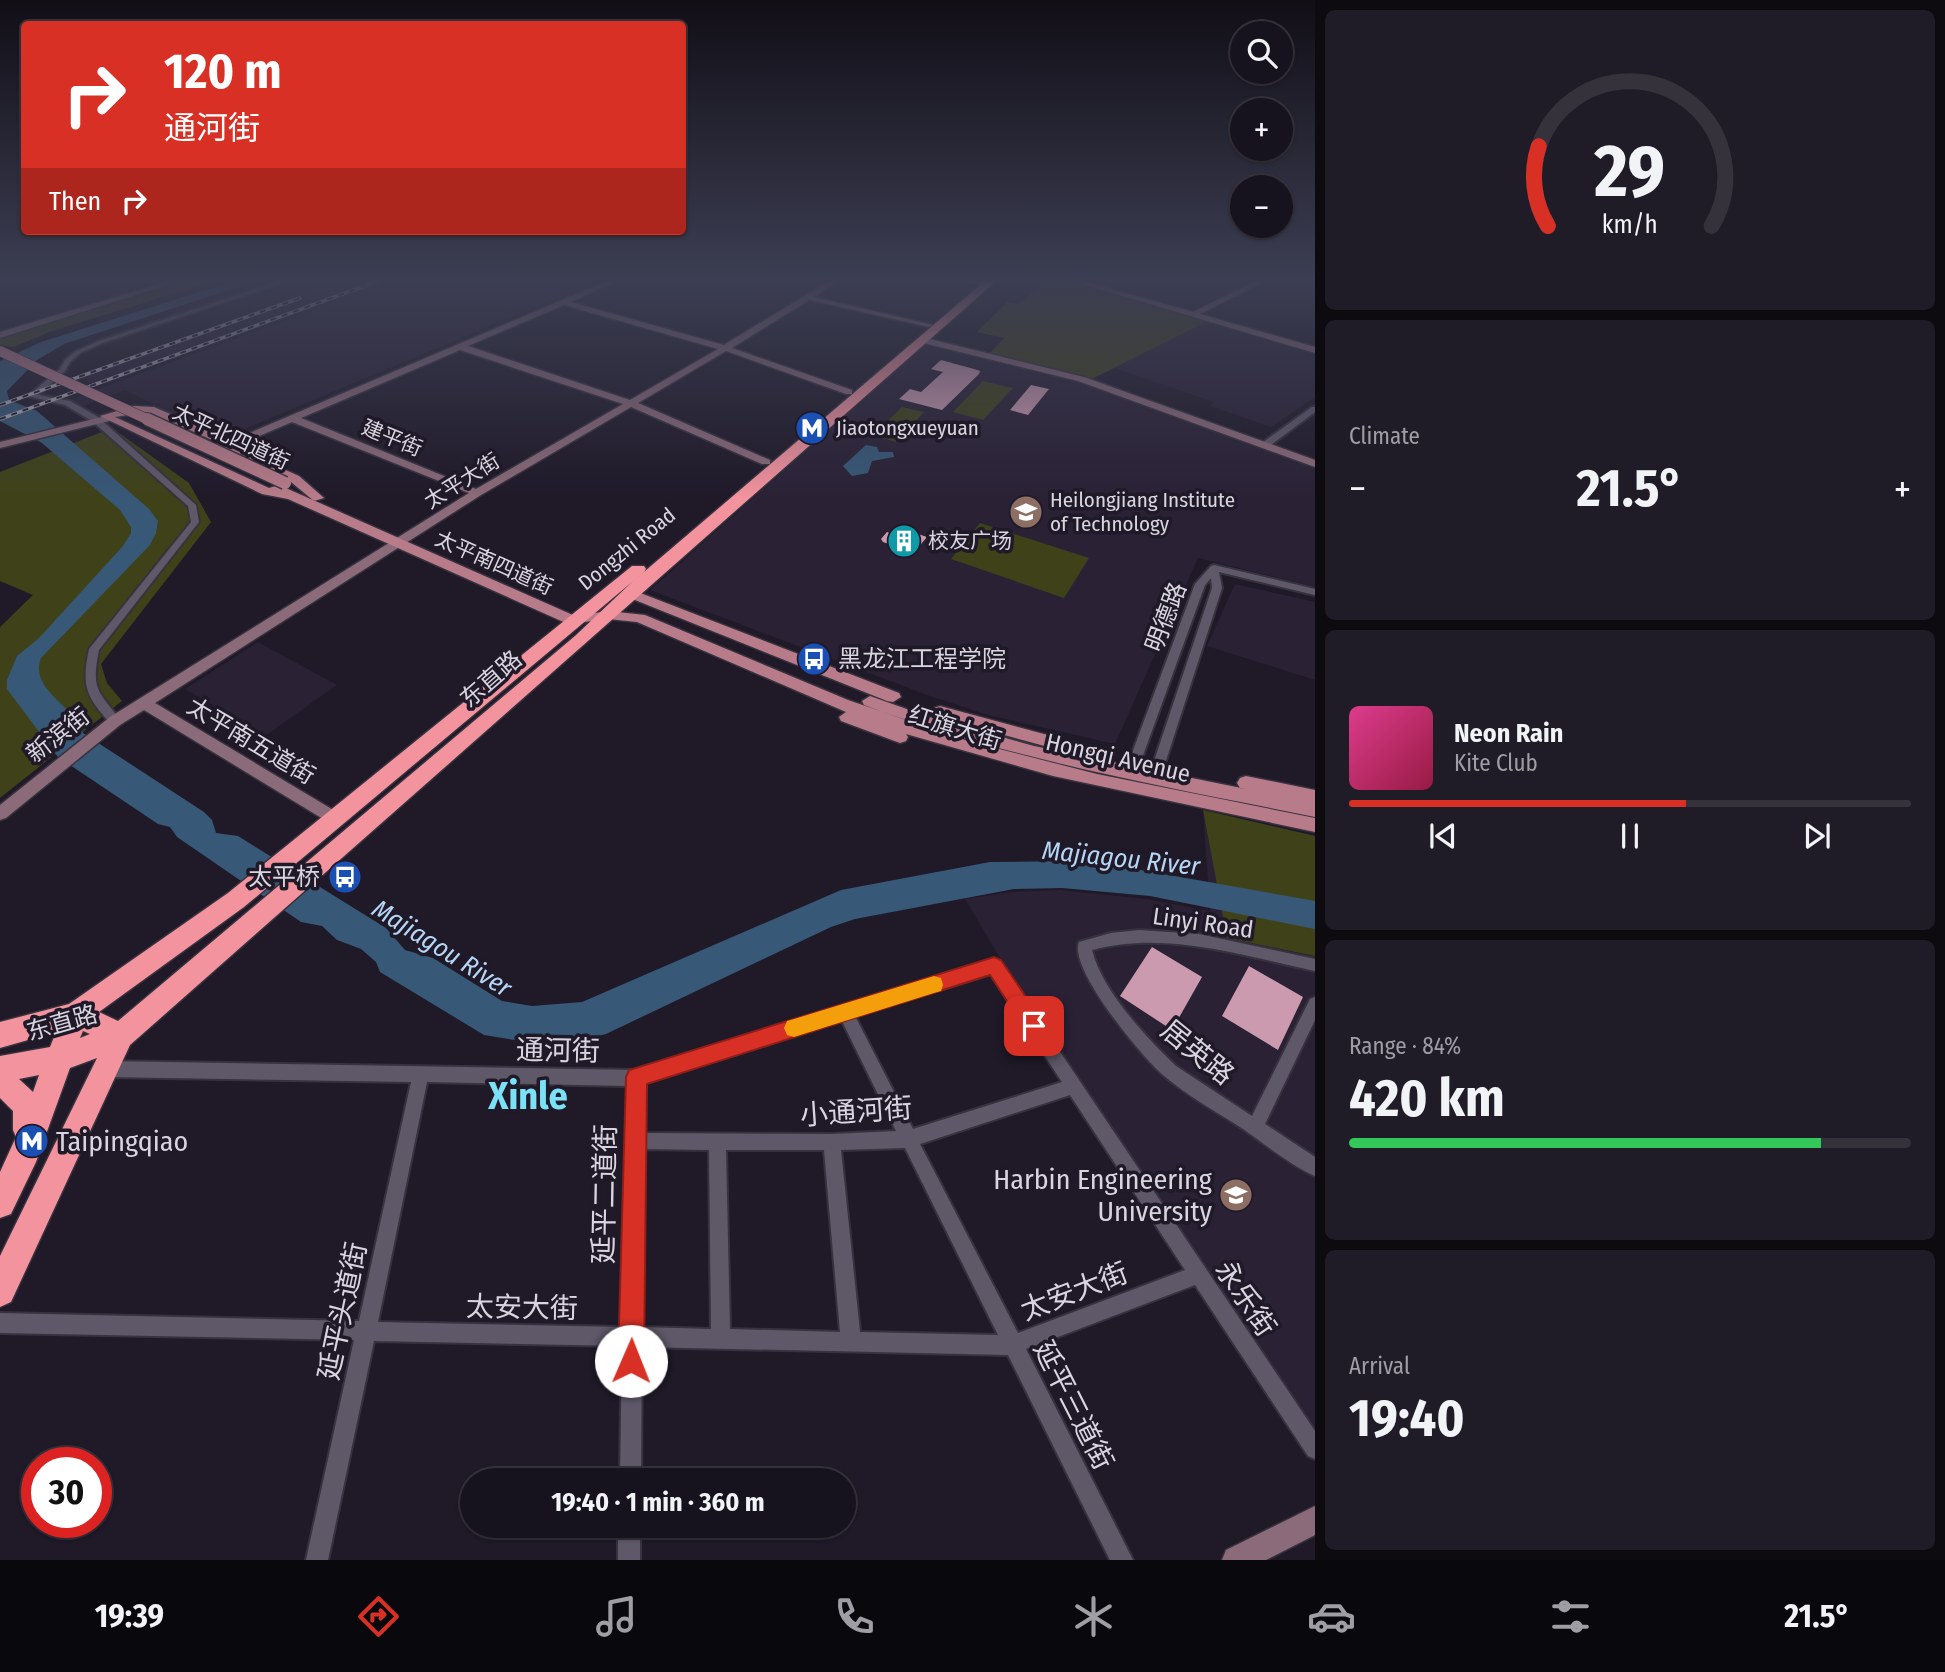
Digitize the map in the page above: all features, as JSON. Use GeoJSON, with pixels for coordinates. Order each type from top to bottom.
{"type":"FeatureCollection","features":[{"type":"Feature","properties":{"kind":"highway","name":"Dongzhi Road"},"geometry":{"type":"LineString","coordinates":[[298,848],[898,354]]}},
{"type":"Feature","properties":{"kind":"highway","name":"东直路"},"geometry":{"type":"LineString","coordinates":[[0,1069],[58,1059],[121,1036],[262,918],[902,354]]}},
{"type":"Feature","properties":{"kind":"highway","name":"东直路"},"geometry":{"type":"LineString","coordinates":[[0,1035],[76,1014],[236,900],[298,848]]}},
{"type":"Feature","properties":{"kind":"highway"},"geometry":{"type":"LineString","coordinates":[[0,1203],[20,1161],[76,1014],[121,1036],[103,1069],[0,1291]]}},
{"type":"Feature","properties":{"kind":"highway"},"geometry":{"type":"LineString","coordinates":[[0,1083],[16,1091],[26,1105],[29,1121],[20,1161]]}},
{"type":"Feature","properties":{"kind":"main road","name":"太平北四道街"},"geometry":{"type":"LineString","coordinates":[[6,354],[280,486],[304,502],[403,540]]}},
{"type":"Feature","properties":{"kind":"main road","name":"太平北四道街"},"geometry":{"type":"LineString","coordinates":[[0,359],[280,486],[318,498],[403,540]]}},
{"type":"Feature","properties":{"kind":"main road"},"geometry":{"type":"LineString","coordinates":[[102,418],[134,409],[150,409],[224,442],[225,447],[295,479],[318,498]]}},
{"type":"Feature","properties":{"kind":"main road"},"geometry":{"type":"LineString","coordinates":[[102,418],[265,491],[304,502]]}},
{"type":"Feature","properties":{"kind":"main road","name":"太平南四道街"},"geometry":{"type":"LineString","coordinates":[[403,540],[578,617]]}},
{"type":"Feature","properties":{"kind":"main road"},"geometry":{"type":"LineString","coordinates":[[578,617],[613,610],[644,615]]}},
{"type":"Feature","properties":{"kind":"main road","name":"红旗大街"},"geometry":{"type":"LineString","coordinates":[[613,610],[1133,767]]}},
{"type":"Feature","properties":{"kind":"main road","name":"红旗大街"},"geometry":{"type":"LineString","coordinates":[[613,610],[634,624],[873,728],[964,758],[1315,835]]}},
{"type":"Feature","properties":{"kind":"main road","name":"Hongqi Avenue"},"geometry":{"type":"LineString","coordinates":[[644,615],[881,705],[1032,751],[1157,771],[1315,810]]}},
{"type":"Feature","properties":{"kind":"main road","name":"Hongqi Avenue"},"geometry":{"type":"LineString","coordinates":[[644,615],[877,717],[966,747],[1157,793],[1315,825]]}},
{"type":"Feature","properties":{"kind":"main road"},"geometry":{"type":"LineString","coordinates":[[1157,771],[1315,797]]}},
{"type":"Feature","properties":{"kind":"street"},"geometry":{"type":"LineString","coordinates":[[76,354],[32,397],[67,403],[102,418],[192,505],[195,522],[94,649],[88,673],[92,696],[115,721]]}},
{"type":"Feature","properties":{"kind":"street"},"geometry":{"type":"LineString","coordinates":[[225,447],[440,354]]}},
{"type":"Feature","properties":{"kind":"street"},"geometry":{"type":"LineString","coordinates":[[482,354],[631,403],[766,462]]}},
{"type":"Feature","properties":{"kind":"street","name":"太平大街"},"geometry":{"type":"LineString","coordinates":[[115,721],[477,493],[715,354]]}},
{"type":"Feature","properties":{"kind":"street"},"geometry":{"type":"LineString","coordinates":[[741,354],[849,392]]}},
{"type":"Feature","properties":{"kind":"street"},"geometry":{"type":"LineString","coordinates":[[996,354],[1081,379],[1315,464]]}},
{"type":"Feature","properties":{"kind":"street"},"geometry":{"type":"LineString","coordinates":[[1265,445],[1315,409]]}},
{"type":"Feature","properties":{"kind":"street"},"geometry":{"type":"LineString","coordinates":[[3,443],[102,418]]}},
{"type":"Feature","properties":{"kind":"street","name":"建平街"},"geometry":{"type":"LineString","coordinates":[[292,418],[477,493]]}},
{"type":"Feature","properties":{"kind":"street"},"geometry":{"type":"LineString","coordinates":[[1214,568],[1315,592]]}},
{"type":"Feature","properties":{"kind":"street","name":"明德路"},"geometry":{"type":"LineString","coordinates":[[1133,767],[1200,584],[1214,568]]}},
{"type":"Feature","properties":{"kind":"street","name":"明德路"},"geometry":{"type":"LineString","coordinates":[[1157,771],[1217,588],[1214,568]]}},
{"type":"Feature","properties":{"kind":"street","name":"太平南五道街"},"geometry":{"type":"LineString","coordinates":[[144,703],[334,818]]}},
{"type":"Feature","properties":{"kind":"street","name":"新滨街"},"geometry":{"type":"LineString","coordinates":[[0,814],[115,721]]}},
{"type":"Feature","properties":{"kind":"street","name":"Linyi Road"},"geometry":{"type":"LineString","coordinates":[[1084,946],[1107,937],[1171,937],[1315,965]]}},
{"type":"Feature","properties":{"kind":"street","name":"居英路"},"geometry":{"type":"LineString","coordinates":[[1084,946],[1085,958],[1095,977],[1150,1054],[1170,1071],[1315,1167]]}},
{"type":"Feature","properties":{"kind":"street","name":"通河街"},"geometry":{"type":"LineString","coordinates":[[103,1069],[636,1077],[994,966]]}},
{"type":"Feature","properties":{"kind":"street","name":"永乐街"},"geometry":{"type":"LineString","coordinates":[[994,966],[1315,1449]]}},
{"type":"Feature","properties":{"kind":"street"},"geometry":{"type":"LineString","coordinates":[[1255,1128],[1315,1004]]}},
{"type":"Feature","properties":{"kind":"street","name":"延平三道街"},"geometry":{"type":"LineString","coordinates":[[845,1012],[1122,1560]]}},
{"type":"Feature","properties":{"kind":"street","name":"延平头道街"},"geometry":{"type":"LineString","coordinates":[[317,1560],[421,1074]]}},
{"type":"Feature","properties":{"kind":"street","name":"延平二道街"},"geometry":{"type":"LineString","coordinates":[[630,1468],[636,1077]]}},
{"type":"Feature","properties":{"kind":"street","name":"小通河街"},"geometry":{"type":"LineString","coordinates":[[635,1141],[832,1142],[909,1139],[1073,1086]]}},
{"type":"Feature","properties":{"kind":"street"},"geometry":{"type":"LineString","coordinates":[[717,1140],[721,1339]]}},
{"type":"Feature","properties":{"kind":"street"},"geometry":{"type":"LineString","coordinates":[[832,1142],[851,1342]]}},
{"type":"Feature","properties":{"kind":"street","name":"太安大街"},"geometry":{"type":"LineString","coordinates":[[0,1323],[1012,1345],[1199,1275]]}},
{"type":"Feature","properties":{"kind":"street"},"geometry":{"type":"LineString","coordinates":[[1236,1560],[1315,1520]]}},
{"type":"Feature","properties":{"kind":"street"},"geometry":{"type":"LineString","coordinates":[[629,1538],[629,1560]]}},
{"type":"Feature","properties":{"kind":"shaded area"},"geometry":{"type":"Polygon","coordinates":[[[137,354],[187,354],[97,386],[76,376],[137,354]]]}},
{"type":"Feature","properties":{"kind":"shaded area"},"geometry":{"type":"Polygon","coordinates":[[[195,354],[423,354],[221,439],[125,390],[81,407],[66,401],[195,354]]]}},
{"type":"Feature","properties":{"kind":"shaded area","name":"Heilongjiang Institute of Technology"},"geometry":{"type":"Polygon","coordinates":[[[914,354],[966,354],[1064,377],[1315,467],[1315,587],[1198,558],[1115,744],[988,715],[927,695],[650,590],[914,354]]]}},
{"type":"Feature","properties":{"kind":"shaded area"},"geometry":{"type":"Polygon","coordinates":[[[1142,354],[1311,354],[1315,355],[1315,397],[1271,427],[1210,406],[1214,402],[1114,368],[1142,354]]]}},
{"type":"Feature","properties":{"kind":"shaded area"},"geometry":{"type":"Polygon","coordinates":[[[1235,584],[1315,602],[1315,680],[1207,646],[1235,584]]]}},
{"type":"Feature","properties":{"kind":"shaded area"},"geometry":{"type":"Polygon","coordinates":[[[258,642],[337,685],[265,736],[185,689],[258,642]]]}},
{"type":"Feature","properties":{"kind":"shaded area","name":"Harbin Engineering University"},"geometry":{"type":"Polygon","coordinates":[[[1203,810],[1315,836],[1315,1433],[999,956],[965,899],[1012,892],[1060,890],[1146,899],[1210,911],[1203,810]]]}},
{"type":"Feature","properties":{"kind":"green space"},"geometry":{"type":"Polygon","coordinates":[[[989,354],[1142,354],[1092,379],[989,354]]]}},
{"type":"Feature","properties":{"kind":"green space"},"geometry":{"type":"Polygon","coordinates":[[[983,381],[1013,388],[983,420],[953,412],[983,381]]]}},
{"type":"Feature","properties":{"kind":"green space"},"geometry":{"type":"Polygon","coordinates":[[[902,407],[924,412],[896,442],[873,435],[902,407]]]}},
{"type":"Feature","properties":{"kind":"green space"},"geometry":{"type":"Polygon","coordinates":[[[112,428],[189,483],[211,522],[101,664],[107,683],[122,701],[0,798],[0,627],[33,595],[0,581],[0,472],[112,428]]]}},
{"type":"Feature","properties":{"kind":"green space"},"geometry":{"type":"Polygon","coordinates":[[[980,523],[1089,558],[1064,598],[951,559],[980,523]]]}},
{"type":"Feature","properties":{"kind":"green space"},"geometry":{"type":"Polygon","coordinates":[[[1203,810],[1315,836],[1315,956],[1227,938],[1203,810]]]}},
{"type":"Feature","properties":{"kind":"water"},"geometry":{"type":"Polygon","coordinates":[[[16,354],[47,354],[37,360],[7,391],[9,400],[37,411],[149,509],[158,521],[150,545],[41,658],[40,675],[47,689],[71,714],[83,733],[204,812],[212,820],[216,833],[238,836],[386,928],[405,950],[433,958],[502,1001],[532,1006],[582,1002],[841,890],[990,862],[1069,861],[1107,864],[1315,901],[1315,929],[1150,896],[1062,888],[1014,889],[855,919],[831,927],[606,1034],[575,1042],[538,1044],[484,1035],[380,972],[376,962],[361,949],[337,940],[322,926],[301,922],[177,837],[170,827],[158,824],[58,757],[7,689],[7,680],[17,656],[39,638],[123,546],[131,533],[131,527],[120,510],[42,443],[0,421],[0,361],[16,354]]]}},
{"type":"Feature","properties":{"kind":"water"},"geometry":{"type":"Polygon","coordinates":[[[866,445],[877,447],[879,452],[893,452],[894,457],[872,461],[868,473],[852,476],[843,466],[866,445]]]}},
{"type":"Feature","properties":{"kind":"building"},"geometry":{"type":"Polygon","coordinates":[[[941,360],[980,371],[942,410],[899,399],[910,389],[921,392],[943,372],[931,369],[941,360]]]}},
{"type":"Feature","properties":{"kind":"building"},"geometry":{"type":"Polygon","coordinates":[[[1031,385],[1049,389],[1028,415],[1010,410],[1031,385]]]}},
{"type":"Feature","properties":{"kind":"building","name":"校友广场"},"geometry":{"type":"Polygon","coordinates":[[[887,532],[905,539],[912,532],[927,537],[915,551],[910,551],[883,542],[881,539],[887,532]]]}},
{"type":"Feature","properties":{"kind":"building"},"geometry":{"type":"Polygon","coordinates":[[[1152,947],[1202,977],[1172,1030],[1120,996],[1152,947]]]}},
{"type":"Feature","properties":{"kind":"building"},"geometry":{"type":"Polygon","coordinates":[[[1249,966],[1303,997],[1278,1050],[1222,1016],[1249,966]]]}},
{"type":"Feature","properties":{"kind":"railway"},"geometry":{"type":"LineString","coordinates":[[0,405],[144,354]]}},
{"type":"Feature","properties":{"kind":"railway"},"geometry":{"type":"LineString","coordinates":[[0,419],[179,354]]}},
{"type":"Feature","properties":{"kind":"slow traffic"},"geometry":{"type":"LineString","coordinates":[[794,1028],[934,985]]}},
{"type":"Feature","properties":{"kind":"place","name":"Jiaotongxueyuan"},"geometry":{"type":"Point","coordinates":[812,428]}},
{"type":"Feature","properties":{"kind":"place","name":"Heilongjiang Institute of Technology"},"geometry":{"type":"Point","coordinates":[1026,512]}},
{"type":"Feature","properties":{"kind":"place","name":"校友广场"},"geometry":{"type":"Point","coordinates":[904,541]}},
{"type":"Feature","properties":{"kind":"place","name":"黑龙江工程学院"},"geometry":{"type":"Point","coordinates":[814,659]}},
{"type":"Feature","properties":{"kind":"place","name":"太平桥"},"geometry":{"type":"Point","coordinates":[345,877]}},
{"type":"Feature","properties":{"kind":"place","name":"Taipingqiao"},"geometry":{"type":"Point","coordinates":[32,1141]}},
{"type":"Feature","properties":{"kind":"place","name":"Harbin Engineering University"},"geometry":{"type":"Point","coordinates":[1236,1195]}},
{"type":"Feature","properties":{"kind":"district","name":"Xinle"},"geometry":{"type":"Point","coordinates":[528,1096]}},
{"type":"Feature","properties":{"kind":"route"},"geometry":{"type":"LineString","coordinates":[[631,1361],[636,1077],[994,966],[1034,1026]]}},
{"type":"Feature","properties":{"kind":"water label","name":"Majiagou River"},"geometry":{"type":"Point","coordinates":[1121,858]}},
{"type":"Feature","properties":{"kind":"water label","name":"Majiagou River"},"geometry":{"type":"Point","coordinates":[442,948]}}]}
